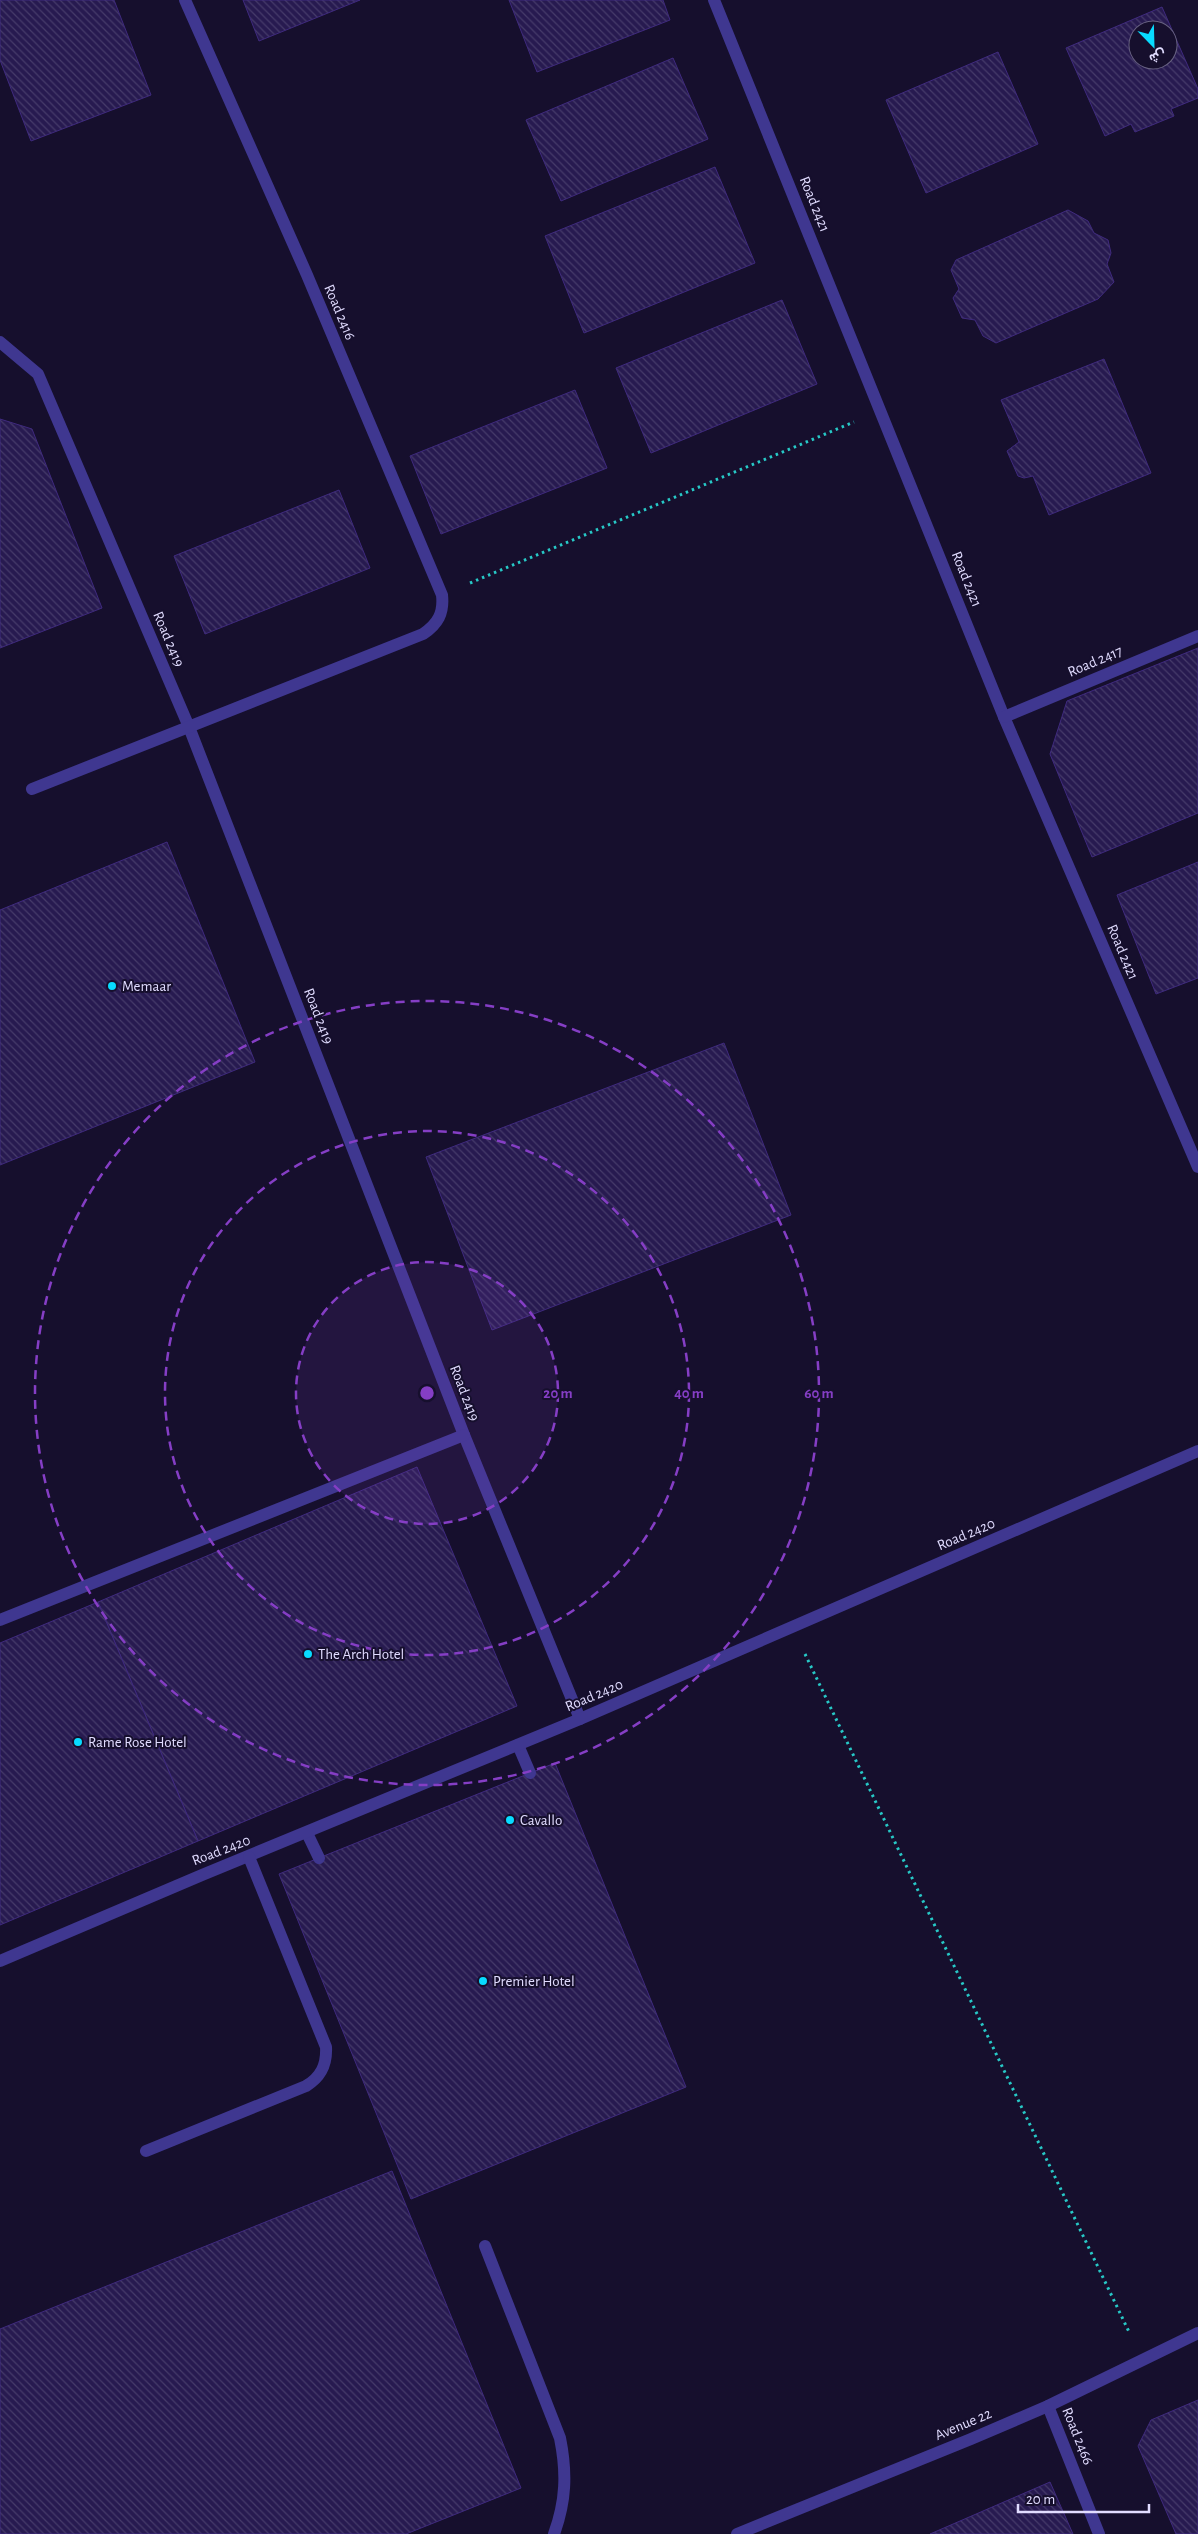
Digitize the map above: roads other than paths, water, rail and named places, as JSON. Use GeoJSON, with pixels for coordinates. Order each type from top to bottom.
{"type":"FeatureCollection","features":[{"type":"Feature","properties":{"kind":"street","name":"Road 2416"},"geometry":{"type":"LineString","coordinates":[[185,0],[306,275],[442,595],[443,607],[440,618],[423,634],[189,727]]}},
{"type":"Feature","properties":{"kind":"street","name":"Road 2421"},"geometry":{"type":"LineString","coordinates":[[714,0],[1004,717],[1198,1167]]}},
{"type":"Feature","properties":{"kind":"street","name":"Road 2419"},"geometry":{"type":"LineString","coordinates":[[0,342],[38,374],[189,727],[464,1435],[580,1719]]}},
{"type":"Feature","properties":{"kind":"street","name":"Road 2417"},"geometry":{"type":"LineString","coordinates":[[1004,717],[1198,636]]}},
{"type":"Feature","properties":{"kind":"street"},"geometry":{"type":"LineString","coordinates":[[32,789],[189,727]]}},
{"type":"Feature","properties":{"kind":"street"},"geometry":{"type":"LineString","coordinates":[[0,1620],[464,1435]]}},
{"type":"Feature","properties":{"kind":"street","name":"Road 2420"},"geometry":{"type":"LineString","coordinates":[[0,1961],[202,1875],[580,1719],[1198,1451]]}},
{"type":"Feature","properties":{"kind":"street"},"geometry":{"type":"LineString","coordinates":[[518,1745],[530,1773]]}},
{"type":"Feature","properties":{"kind":"street"},"geometry":{"type":"LineString","coordinates":[[307,1833],[319,1858]]}},
{"type":"Feature","properties":{"kind":"street"},"geometry":{"type":"LineString","coordinates":[[146,2151],[306,2086],[315,2081],[326,2063],[326,2047],[249,1857]]}},
{"type":"Feature","properties":{"kind":"street"},"geometry":{"type":"LineString","coordinates":[[485,2246],[560,2438],[565,2462],[566,2486],[562,2510],[554,2534]]}},
{"type":"Feature","properties":{"kind":"street","name":"Avenue 22"},"geometry":{"type":"LineString","coordinates":[[736,2534],[1048,2406],[1143,2361],[1170,2345],[1198,2334]]}},
{"type":"Feature","properties":{"kind":"street","name":"Road 2466"},"geometry":{"type":"LineString","coordinates":[[1048,2406],[1100,2534]]}},
{"type":"Feature","properties":{"kind":"place","name":"Memaar"},"geometry":{"type":"Point","coordinates":[112,986]}},
{"type":"Feature","properties":{"kind":"place","name":"The Arch Hotel"},"geometry":{"type":"Point","coordinates":[308,1654]}},
{"type":"Feature","properties":{"kind":"place","name":"Rame Rose Hotel"},"geometry":{"type":"Point","coordinates":[78,1742]}},
{"type":"Feature","properties":{"kind":"place","name":"Cavallo"},"geometry":{"type":"Point","coordinates":[510,1820]}},
{"type":"Feature","properties":{"kind":"place","name":"Premier Hotel"},"geometry":{"type":"Point","coordinates":[483,1981]}}]}
